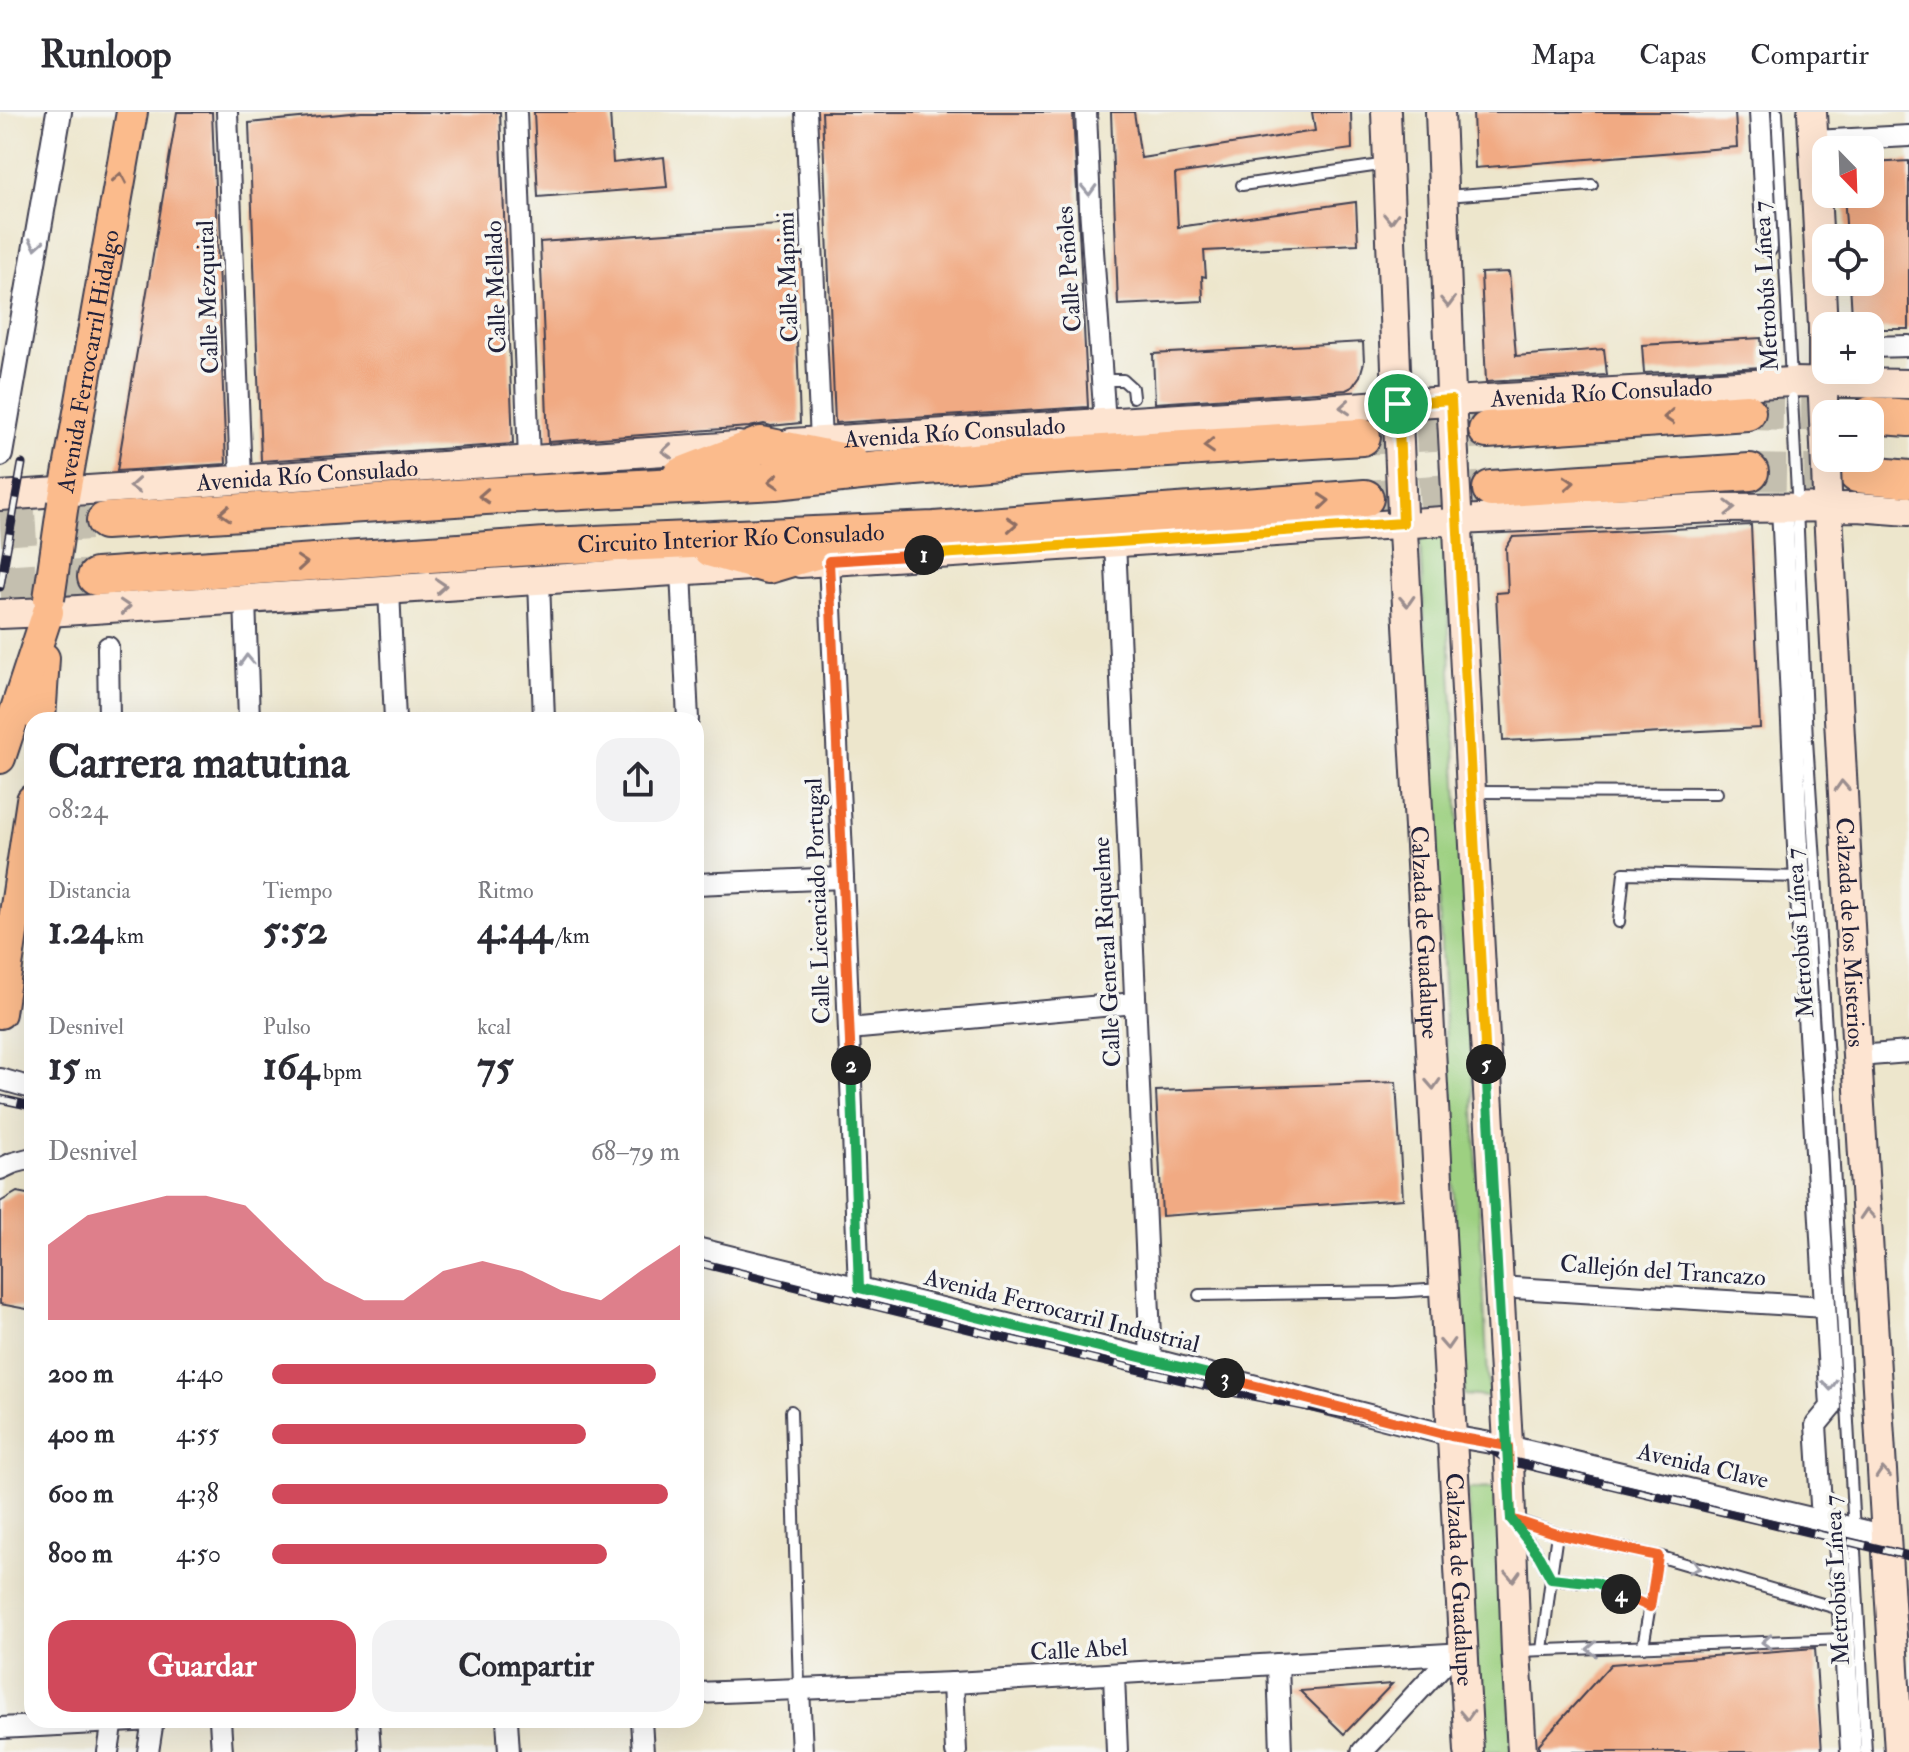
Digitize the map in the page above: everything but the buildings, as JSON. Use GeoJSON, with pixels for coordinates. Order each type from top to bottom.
{"type":"FeatureCollection","features":[{"type":"Feature","properties":{"kind":"highway"},"geometry":{"type":"LineString","coordinates":[[1487,430],[1747,412]]}},
{"type":"Feature","properties":{"kind":"highway"},"geometry":{"type":"LineString","coordinates":[[1884,416],[1909,418]]}},
{"type":"Feature","properties":{"kind":"highway"},"geometry":{"type":"LineString","coordinates":[[105,521],[788,480],[1022,458],[1362,437]]}},
{"type":"Feature","properties":{"kind":"highway"},"geometry":{"type":"LineString","coordinates":[[648,488],[761,445],[879,470]]}},
{"type":"Feature","properties":{"kind":"highway"},"geometry":{"type":"LineString","coordinates":[[1491,489],[1750,472]]}},
{"type":"Feature","properties":{"kind":"highway"},"geometry":{"type":"LineString","coordinates":[[1837,491],[1909,479]]}},
{"type":"Feature","properties":{"kind":"highway","name":"Circuito Interior Río Consulado"},"geometry":{"type":"LineString","coordinates":[[96,577],[546,546],[683,556],[879,533],[1365,498]]}},
{"type":"Feature","properties":{"kind":"highway"},"geometry":{"type":"LineString","coordinates":[[683,556],[768,565],[879,533]]}},
{"type":"Feature","properties":{"kind":"main road","name":"Avenida Ferrocarril Hidalgo"},"geometry":{"type":"LineString","coordinates":[[41,712],[48,606],[64,497],[132,112]]}},
{"type":"Feature","properties":{"kind":"main road","name":"Calzada de Guadalupe"},"geometry":{"type":"LineString","coordinates":[[1386,112],[1403,518],[1451,1436],[1458,1654],[1469,1752]]}},
{"type":"Feature","properties":{"kind":"main road"},"geometry":{"type":"LineString","coordinates":[[1440,112],[1451,408],[1511,1519],[1529,1650],[1522,1752]]}},
{"type":"Feature","properties":{"kind":"main road","name":"Calzada de los Misterios"},"geometry":{"type":"LineString","coordinates":[[1812,112],[1814,136]]}},
{"type":"Feature","properties":{"kind":"main road","name":"Calzada de los Misterios"},"geometry":{"type":"LineString","coordinates":[[1818,208],[1823,312]]}},
{"type":"Feature","properties":{"kind":"main road","name":"Avenida Río Consulado"},"geometry":{"type":"LineString","coordinates":[[1848,400],[1909,384]]}},
{"type":"Feature","properties":{"kind":"main road","name":"Avenida Río Consulado"},"geometry":{"type":"LineString","coordinates":[[0,496],[64,497],[241,479],[1105,423],[1398,412],[1792,390],[1832,400]]}},
{"type":"Feature","properties":{"kind":"main road","name":"Calzada de los Misterios"},"geometry":{"type":"LineString","coordinates":[[1838,472],[1857,1056],[1887,1536],[1902,1691],[1899,1752]]}},
{"type":"Feature","properties":{"kind":"main road"},"geometry":{"type":"LineString","coordinates":[[768,565],[1115,542],[1458,514],[1717,508],[1792,502],[1837,491],[1909,511]]}},
{"type":"Feature","properties":{"kind":"main road"},"geometry":{"type":"LineString","coordinates":[[0,614],[48,606],[245,599],[539,580],[683,556]]}},
{"type":"Feature","properties":{"kind":"main road","name":"Avenida Ferrocarril Hidalgo"},"geometry":{"type":"LineString","coordinates":[[0,758],[48,606]]}},
{"type":"Feature","properties":{"kind":"main road"},"geometry":{"type":"LineString","coordinates":[[0,1013],[24,853]]}},
{"type":"Feature","properties":{"kind":"street"},"geometry":{"type":"LineString","coordinates":[[0,454],[59,112]]}},
{"type":"Feature","properties":{"kind":"street","name":"Calle Mezquital"},"geometry":{"type":"LineString","coordinates":[[227,112],[241,479]]}},
{"type":"Feature","properties":{"kind":"street","name":"Calle Mellado"},"geometry":{"type":"LineString","coordinates":[[516,112],[529,460]]}},
{"type":"Feature","properties":{"kind":"street","name":"Calle Mapimi"},"geometry":{"type":"LineString","coordinates":[[806,112],[821,441]]}},
{"type":"Feature","properties":{"kind":"street","name":"Calle Peñoles"},"geometry":{"type":"LineString","coordinates":[[1086,112],[1105,423]]}},
{"type":"Feature","properties":{"kind":"street"},"geometry":{"type":"LineString","coordinates":[[1760,112],[1767,247]]}},
{"type":"Feature","properties":{"kind":"street"},"geometry":{"type":"LineString","coordinates":[[1884,137],[1909,136]]}},
{"type":"Feature","properties":{"kind":"street"},"geometry":{"type":"LineString","coordinates":[[1884,347],[1909,346]]}},
{"type":"Feature","properties":{"kind":"street","name":"Calzada de los Misterios"},"geometry":{"type":"LineString","coordinates":[[1792,502],[1797,829],[1831,1407],[1816,1425],[1838,1524],[1851,1752]]}},
{"type":"Feature","properties":{"kind":"street","name":"Calle General Riquelme"},"geometry":{"type":"LineString","coordinates":[[1115,542],[1151,1359]]}},
{"type":"Feature","properties":{"kind":"street"},"geometry":{"type":"LineString","coordinates":[[683,556],[688,712]]}},
{"type":"Feature","properties":{"kind":"street","name":"Calle Licenciado Portugal"},"geometry":{"type":"LineString","coordinates":[[829,561],[859,1288]]}},
{"type":"Feature","properties":{"kind":"street"},"geometry":{"type":"LineString","coordinates":[[539,580],[544,712]]}},
{"type":"Feature","properties":{"kind":"street"},"geometry":{"type":"LineString","coordinates":[[389,590],[395,712]]}},
{"type":"Feature","properties":{"kind":"street"},"geometry":{"type":"LineString","coordinates":[[245,599],[249,712]]}},
{"type":"Feature","properties":{"kind":"street"},"geometry":{"type":"LineString","coordinates":[[108,647],[109,712]]}},
{"type":"Feature","properties":{"kind":"street"},"geometry":{"type":"LineString","coordinates":[[704,884],[843,878]]}},
{"type":"Feature","properties":{"kind":"street"},"geometry":{"type":"LineString","coordinates":[[849,1029],[1135,1003]]}},
{"type":"Feature","properties":{"kind":"street"},"geometry":{"type":"LineString","coordinates":[[1857,1056],[1909,1052]]}},
{"type":"Feature","properties":{"kind":"street"},"geometry":{"type":"LineString","coordinates":[[0,1079],[24,1086]]}},
{"type":"Feature","properties":{"kind":"street"},"geometry":{"type":"LineString","coordinates":[[0,1169],[24,1160]]}},
{"type":"Feature","properties":{"kind":"street","name":"Avenida Ferrocarril Industrial"},"geometry":{"type":"LineString","coordinates":[[704,1250],[1451,1436],[1508,1446]]}},
{"type":"Feature","properties":{"kind":"street","name":"Callejón del Trancazo"},"geometry":{"type":"LineString","coordinates":[[1499,1287],[1825,1307]]}},
{"type":"Feature","properties":{"kind":"street","name":"Avenida Clave"},"geometry":{"type":"LineString","coordinates":[[1508,1446],[1887,1536]]}},
{"type":"Feature","properties":{"kind":"street"},"geometry":{"type":"LineString","coordinates":[[1362,1752],[1458,1654]]}},
{"type":"Feature","properties":{"kind":"street","name":"Calle Abel"},"geometry":{"type":"LineString","coordinates":[[704,1693],[1114,1675],[1458,1654]]}},
{"type":"Feature","properties":{"kind":"street"},"geometry":{"type":"LineString","coordinates":[[1278,1664],[1281,1752]]}},
{"type":"Feature","properties":{"kind":"street"},"geometry":{"type":"LineString","coordinates":[[1114,1675],[1117,1752]]}},
{"type":"Feature","properties":{"kind":"street"},"geometry":{"type":"LineString","coordinates":[[953,1683],[956,1752]]}},
{"type":"Feature","properties":{"kind":"street"},"geometry":{"type":"LineString","coordinates":[[799,1688],[802,1752]]}},
{"type":"Feature","properties":{"kind":"street"},"geometry":{"type":"LineString","coordinates":[[0,1728],[24,1727]]}},
{"type":"Feature","properties":{"kind":"street"},"geometry":{"type":"LineString","coordinates":[[108,1752],[112,1728]]}},
{"type":"Feature","properties":{"kind":"street"},"geometry":{"type":"LineString","coordinates":[[148,1752],[152,1728]]}},
{"type":"Feature","properties":{"kind":"street"},"geometry":{"type":"LineString","coordinates":[[220,1728],[222,1752]]}},
{"type":"Feature","properties":{"kind":"street"},"geometry":{"type":"LineString","coordinates":[[368,1728],[370,1752]]}},
{"type":"Feature","properties":{"kind":"street"},"geometry":{"type":"LineString","coordinates":[[508,1728],[509,1752]]}},
{"type":"Feature","properties":{"kind":"street"},"geometry":{"type":"LineString","coordinates":[[642,1728],[643,1752]]}},
{"type":"Feature","properties":{"kind":"lane","name":"Metrobús Línea 7"},"geometry":{"type":"LineString","coordinates":[[1777,112],[1792,390],[1792,502],[1807,740],[1838,1524],[1866,1752]]}},
{"type":"Feature","properties":{"kind":"lane"},"geometry":{"type":"LineString","coordinates":[[1242,185],[1389,164]]}},
{"type":"Feature","properties":{"kind":"lane"},"geometry":{"type":"LineString","coordinates":[[1445,196],[1592,185]]}},
{"type":"Feature","properties":{"kind":"lane"},"geometry":{"type":"LineString","coordinates":[[1102,380],[1123,380],[1132,388],[1133,397]]}},
{"type":"Feature","properties":{"kind":"lane"},"geometry":{"type":"LineString","coordinates":[[1471,792],[1717,793]]}},
{"type":"Feature","properties":{"kind":"lane"},"geometry":{"type":"LineString","coordinates":[[1619,922],[1624,873],[1801,877]]}},
{"type":"Feature","properties":{"kind":"lane"},"geometry":{"type":"LineString","coordinates":[[1199,1295],[1444,1289]]}},
{"type":"Feature","properties":{"kind":"lane"},"geometry":{"type":"LineString","coordinates":[[791,1411],[799,1688]]}},
{"type":"Feature","properties":{"kind":"lane"},"geometry":{"type":"LineString","coordinates":[[1511,1519],[1557,1534],[1658,1556],[1843,1610]]}},
{"type":"Feature","properties":{"kind":"lane"},"geometry":{"type":"LineString","coordinates":[[1511,1519],[1539,1556],[1551,1578]]}},
{"type":"Feature","properties":{"kind":"lane"},"geometry":{"type":"LineString","coordinates":[[1557,1534],[1551,1578],[1529,1650],[1845,1639]]}},
{"type":"Feature","properties":{"kind":"lane"},"geometry":{"type":"LineString","coordinates":[[1643,1647],[1658,1556]]}},
{"type":"Feature","properties":{"kind":"lane"},"geometry":{"type":"LineString","coordinates":[[1551,1578],[1597,1583],[1650,1607]]}},
{"type":"Feature","properties":{"kind":"green space"},"geometry":{"type":"Polygon","coordinates":[[[1420,535],[1444,535],[1489,1397],[1464,1395],[1420,535]]]}},
{"type":"Feature","properties":{"kind":"green space"},"geometry":{"type":"Polygon","coordinates":[[[1501,1488],[1512,1752],[1481,1752],[1468,1489],[1501,1488]]]}},
{"type":"Feature","properties":{"kind":"tunnel"},"geometry":{"type":"LineString","coordinates":[[1747,412],[1812,413]]}},
{"type":"Feature","properties":{"kind":"tunnel"},"geometry":{"type":"LineString","coordinates":[[1362,437],[1487,430]]}},
{"type":"Feature","properties":{"kind":"tunnel"},"geometry":{"type":"LineString","coordinates":[[1750,472],[1857,474]]}},
{"type":"Feature","properties":{"kind":"tunnel"},"geometry":{"type":"LineString","coordinates":[[1365,498],[1491,489]]}},
{"type":"Feature","properties":{"kind":"tunnel"},"geometry":{"type":"LineString","coordinates":[[0,528],[105,521]]}},
{"type":"Feature","properties":{"kind":"tunnel"},"geometry":{"type":"LineString","coordinates":[[0,583],[96,577]]}},
{"type":"Feature","properties":{"kind":"railway"},"geometry":{"type":"LineString","coordinates":[[0,587],[22,464]]}},
{"type":"Feature","properties":{"kind":"railway"},"geometry":{"type":"LineString","coordinates":[[0,1099],[24,1104]]}},
{"type":"Feature","properties":{"kind":"railway"},"geometry":{"type":"LineString","coordinates":[[704,1264],[1237,1393],[1479,1441],[1509,1461],[1909,1556]]}},
{"type":"Feature","properties":{"kind":"route"},"geometry":{"type":"LineString","coordinates":[[1398,404],[1403,523],[829,561],[859,1288],[1451,1436],[1508,1446],[1511,1519],[1557,1534],[1658,1556],[1650,1607],[1597,1583],[1551,1578],[1539,1556],[1511,1519],[1509,1461],[1451,400],[1398,404]]}}]}
